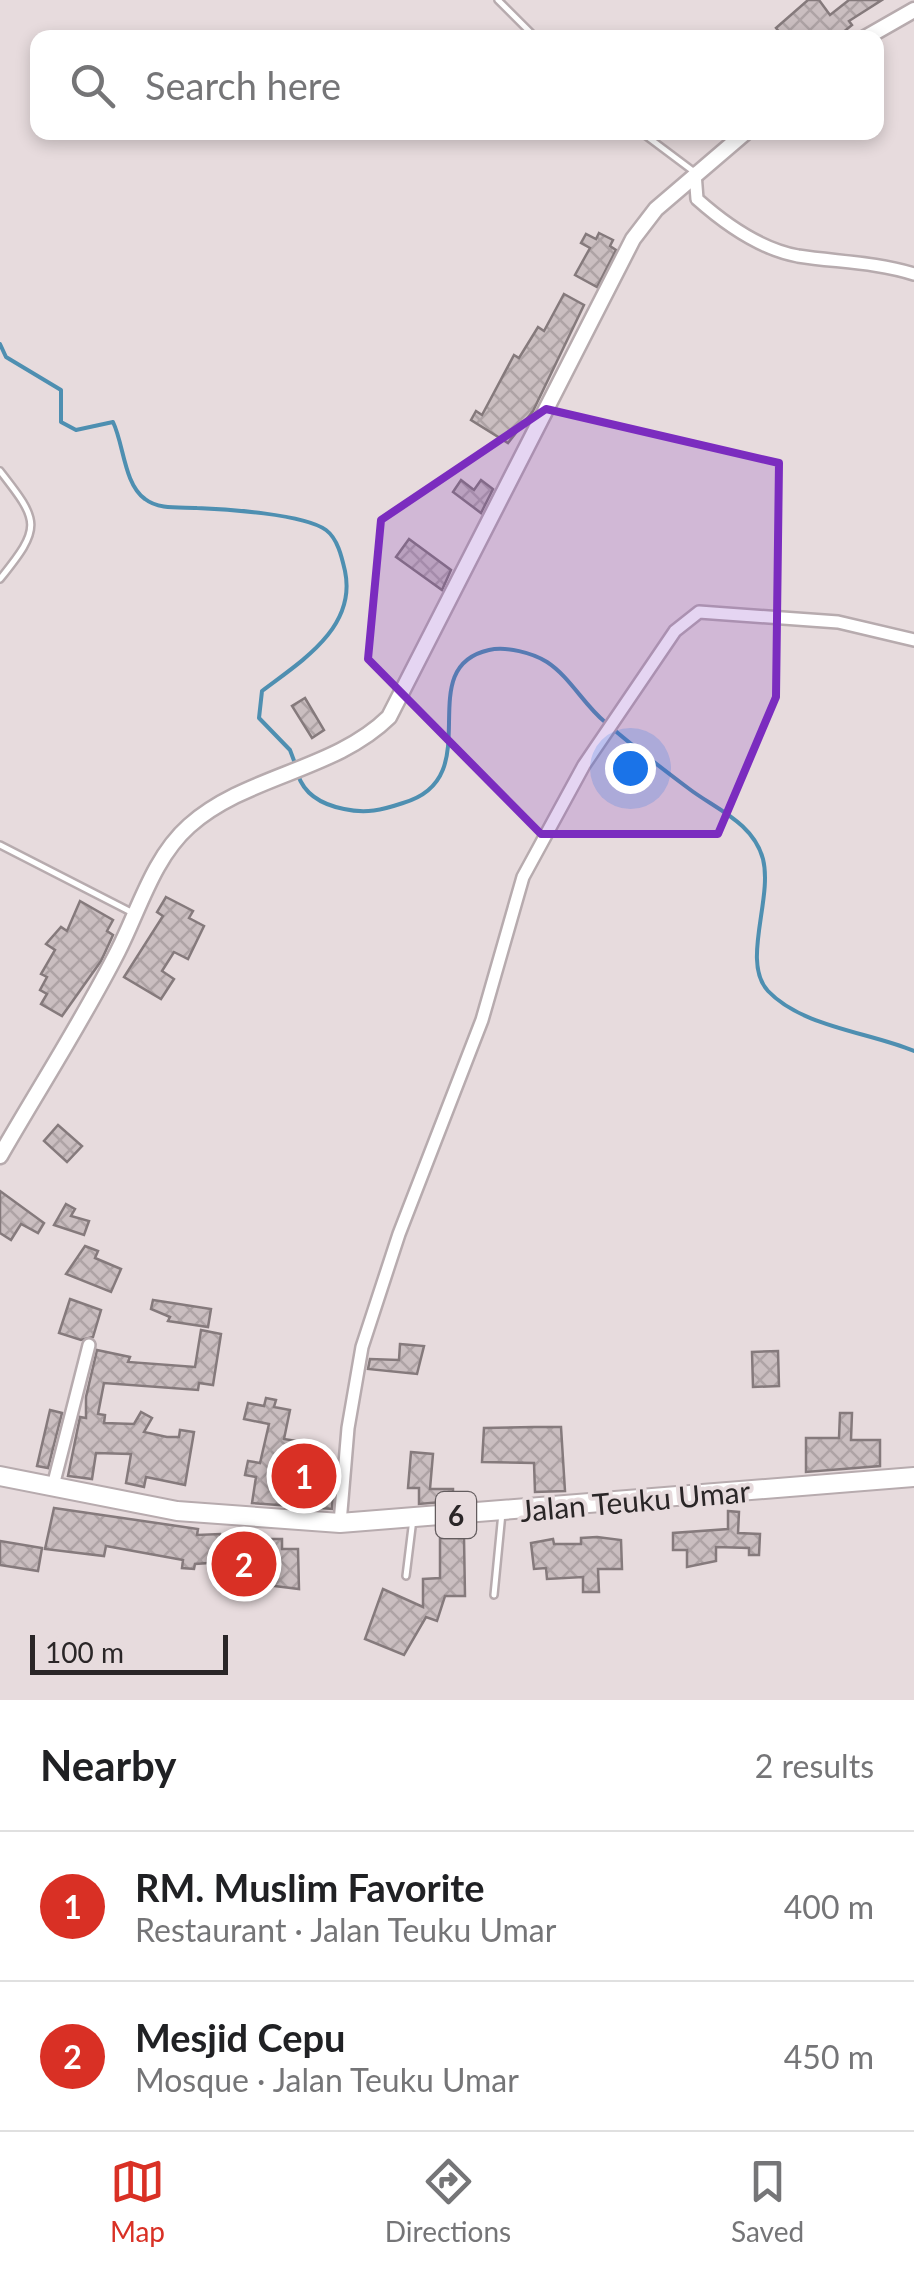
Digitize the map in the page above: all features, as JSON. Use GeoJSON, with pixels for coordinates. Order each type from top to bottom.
{"type":"FeatureCollection","features":[{"type":"Feature","properties":{"kind":"highway","name":"Jalan Teuku Umar"},"geometry":{"type":"LineString","coordinates":[[0,1476],[176,1511],[340,1524],[914,1477]]}},
{"type":"Feature","properties":{"kind":"street"},"geometry":{"type":"LineString","coordinates":[[878,30],[914,10]]}},
{"type":"Feature","properties":{"kind":"street"},"geometry":{"type":"LineString","coordinates":[[0,1156],[64,1051],[120,948],[133,914],[172,847],[201,817],[227,800],[356,742],[389,717],[634,238],[696,172],[736,140]]}},
{"type":"Feature","properties":{"kind":"street"},"geometry":{"type":"LineString","coordinates":[[696,172],[696,199],[737,230],[768,246],[794,255],[914,274]]}},
{"type":"Feature","properties":{"kind":"street"},"geometry":{"type":"LineString","coordinates":[[340,1524],[348,1428],[362,1346],[399,1234],[482,1020],[523,877],[584,765],[675,631],[699,612],[838,622],[914,640]]}},
{"type":"Feature","properties":{"kind":"street"},"geometry":{"type":"LineString","coordinates":[[53,1486],[88,1346]]}},
{"type":"Feature","properties":{"kind":"lane"},"geometry":{"type":"LineString","coordinates":[[498,0],[528,30]]}},
{"type":"Feature","properties":{"kind":"lane"},"geometry":{"type":"LineString","coordinates":[[653,140],[696,172]]}},
{"type":"Feature","properties":{"kind":"lane"},"geometry":{"type":"LineString","coordinates":[[0,470],[33,516],[34,528],[28,545],[0,578]]}},
{"type":"Feature","properties":{"kind":"lane"},"geometry":{"type":"LineString","coordinates":[[0,846],[133,914]]}},
{"type":"Feature","properties":{"kind":"lane"},"geometry":{"type":"LineString","coordinates":[[494,1595],[502,1512]]}},
{"type":"Feature","properties":{"kind":"lane"},"geometry":{"type":"LineString","coordinates":[[406,1576],[414,1517]]}},
{"type":"Feature","properties":{"kind":"highlighted area"},"geometry":{"type":"Polygon","coordinates":[[[546,409],[779,463],[776,697],[718,834],[541,834],[368,659],[381,520],[546,409]]]}},
{"type":"Feature","properties":{"kind":"building"},"geometry":{"type":"Polygon","coordinates":[[[808,0],[819,0],[830,15],[849,0],[882,0],[849,21],[852,25],[846,30],[776,28],[808,0]]]}},
{"type":"Feature","properties":{"kind":"building"},"geometry":{"type":"Polygon","coordinates":[[[599,233],[613,240],[610,246],[616,250],[597,287],[575,275],[590,248],[581,243],[586,234],[596,239],[599,233]]]}},
{"type":"Feature","properties":{"kind":"building"},"geometry":{"type":"Polygon","coordinates":[[[564,294],[584,305],[533,411],[508,443],[471,420],[476,411],[482,415],[514,355],[519,358],[538,327],[544,331],[564,294]]]}},
{"type":"Feature","properties":{"kind":"building"},"geometry":{"type":"Polygon","coordinates":[[[461,480],[474,490],[481,480],[493,489],[481,513],[453,492],[461,480]]]}},
{"type":"Feature","properties":{"kind":"building"},"geometry":{"type":"Polygon","coordinates":[[[409,539],[451,570],[442,590],[396,557],[409,539]]]}},
{"type":"Feature","properties":{"kind":"building"},"geometry":{"type":"Polygon","coordinates":[[[305,698],[324,730],[312,738],[292,706],[305,698]]]}},
{"type":"Feature","properties":{"kind":"building"},"geometry":{"type":"Polygon","coordinates":[[[166,897],[193,911],[189,918],[204,926],[188,959],[174,952],[162,971],[174,979],[161,999],[124,977],[163,916],[157,912],[166,897]]]}},
{"type":"Feature","properties":{"kind":"building"},"geometry":{"type":"Polygon","coordinates":[[[80,901],[113,920],[107,931],[113,935],[101,961],[62,1016],[41,1004],[47,994],[40,990],[47,977],[41,974],[55,950],[46,944],[61,927],[67,931],[80,901]]]}},
{"type":"Feature","properties":{"kind":"building"},"geometry":{"type":"Polygon","coordinates":[[[58,1125],[82,1146],[67,1162],[44,1141],[58,1125]]]}},
{"type":"Feature","properties":{"kind":"building"},"geometry":{"type":"Polygon","coordinates":[[[0,1191],[44,1223],[38,1233],[21,1224],[11,1240],[0,1233],[0,1191]]]}},
{"type":"Feature","properties":{"kind":"building"},"geometry":{"type":"Polygon","coordinates":[[[66,1204],[75,1209],[71,1216],[89,1221],[84,1235],[54,1225],[66,1204]]]}},
{"type":"Feature","properties":{"kind":"building"},"geometry":{"type":"Polygon","coordinates":[[[85,1246],[98,1251],[95,1258],[121,1269],[111,1292],[66,1274],[85,1246]]]}},
{"type":"Feature","properties":{"kind":"building"},"geometry":{"type":"Polygon","coordinates":[[[70,1299],[101,1310],[93,1337],[81,1340],[59,1333],[70,1299]]]}},
{"type":"Feature","properties":{"kind":"building"},"geometry":{"type":"Polygon","coordinates":[[[153,1300],[211,1309],[208,1327],[168,1321],[170,1317],[151,1309],[153,1300]]]}},
{"type":"Feature","properties":{"kind":"building"},"geometry":{"type":"Polygon","coordinates":[[[201,1330],[221,1334],[213,1385],[199,1383],[198,1390],[104,1383],[98,1414],[105,1415],[104,1423],[134,1424],[141,1412],[152,1418],[144,1432],[167,1437],[179,1437],[180,1430],[194,1432],[185,1485],[146,1477],[144,1487],[126,1483],[131,1454],[96,1453],[92,1479],[68,1476],[80,1417],[86,1418],[86,1397],[97,1350],[130,1357],[128,1362],[195,1367],[201,1330]]]}},
{"type":"Feature","properties":{"kind":"building"},"geometry":{"type":"Polygon","coordinates":[[[400,1344],[424,1346],[417,1374],[368,1369],[370,1359],[399,1360],[400,1344]]]}},
{"type":"Feature","properties":{"kind":"building"},"geometry":{"type":"Polygon","coordinates":[[[778,1351],[779,1386],[753,1387],[752,1352],[778,1351]]]}},
{"type":"Feature","properties":{"kind":"building"},"geometry":{"type":"Polygon","coordinates":[[[266,1398],[276,1400],[274,1407],[290,1410],[284,1439],[315,1444],[309,1481],[327,1483],[326,1492],[333,1492],[332,1509],[252,1503],[256,1477],[245,1475],[248,1461],[260,1463],[269,1424],[244,1419],[248,1403],[264,1406],[266,1398]]]}},
{"type":"Feature","properties":{"kind":"building"},"geometry":{"type":"Polygon","coordinates":[[[50,1410],[62,1413],[48,1468],[37,1466],[50,1410]]]}},
{"type":"Feature","properties":{"kind":"building"},"geometry":{"type":"Polygon","coordinates":[[[840,1413],[852,1413],[851,1440],[880,1440],[880,1466],[806,1472],[806,1438],[839,1438],[840,1413]]]}},
{"type":"Feature","properties":{"kind":"building"},"geometry":{"type":"Polygon","coordinates":[[[561,1427],[565,1491],[535,1492],[534,1463],[482,1462],[484,1428],[561,1427]]]}},
{"type":"Feature","properties":{"kind":"building"},"geometry":{"type":"Polygon","coordinates":[[[411,1452],[433,1454],[430,1489],[453,1489],[453,1501],[419,1504],[419,1488],[408,1488],[411,1452]]]}},
{"type":"Feature","properties":{"kind":"building"},"geometry":{"type":"Polygon","coordinates":[[[54,1508],[198,1529],[197,1535],[220,1534],[222,1562],[195,1564],[194,1569],[182,1568],[183,1560],[106,1546],[104,1556],[45,1549],[54,1508]]]}},
{"type":"Feature","properties":{"kind":"building"},"geometry":{"type":"Polygon","coordinates":[[[728,1511],[739,1512],[738,1533],[760,1534],[759,1555],[749,1555],[749,1548],[716,1547],[716,1561],[687,1567],[687,1550],[673,1550],[673,1533],[728,1529],[728,1511]]]}},
{"type":"Feature","properties":{"kind":"building"},"geometry":{"type":"Polygon","coordinates":[[[440,1538],[464,1538],[465,1596],[445,1596],[437,1621],[426,1617],[404,1655],[365,1639],[383,1589],[423,1607],[423,1579],[440,1578],[440,1538]]]}},
{"type":"Feature","properties":{"kind":"building"},"geometry":{"type":"Polygon","coordinates":[[[581,1538],[621,1540],[622,1569],[598,1569],[599,1592],[583,1592],[583,1577],[547,1579],[546,1568],[534,1569],[531,1543],[553,1539],[554,1544],[581,1544],[581,1538]]]}},
{"type":"Feature","properties":{"kind":"building"},"geometry":{"type":"Polygon","coordinates":[[[262,1539],[282,1539],[282,1549],[298,1549],[299,1589],[258,1584],[262,1539]]]}},
{"type":"Feature","properties":{"kind":"building"},"geometry":{"type":"Polygon","coordinates":[[[0,1541],[42,1548],[38,1571],[0,1565],[0,1541]]]}},
{"type":"Feature","properties":{"kind":"waterway"},"geometry":{"type":"LineString","coordinates":[[0,344],[6,357],[61,390],[61,422],[76,430],[113,422],[133,484],[151,503],[283,516],[315,525],[334,538],[345,571],[342,610],[322,642],[262,691],[259,718],[290,750],[296,766]]}},
{"type":"Feature","properties":{"kind":"waterway"},"geometry":{"type":"LineString","coordinates":[[298,775],[310,794],[337,807],[367,811],[403,803],[429,790],[442,771],[448,748],[454,678],[466,661],[496,649],[519,651],[541,659],[563,675],[615,731],[751,835],[763,859],[765,875],[757,964],[768,991],[817,1021],[914,1051]]}},
{"type":"Feature","properties":{"kind":"place","name":"RM. Muslim Favorite"},"geometry":{"type":"Point","coordinates":[304,1476]}},
{"type":"Feature","properties":{"kind":"place","name":"Mesjid Cepu"},"geometry":{"type":"Point","coordinates":[244,1564]}}]}
